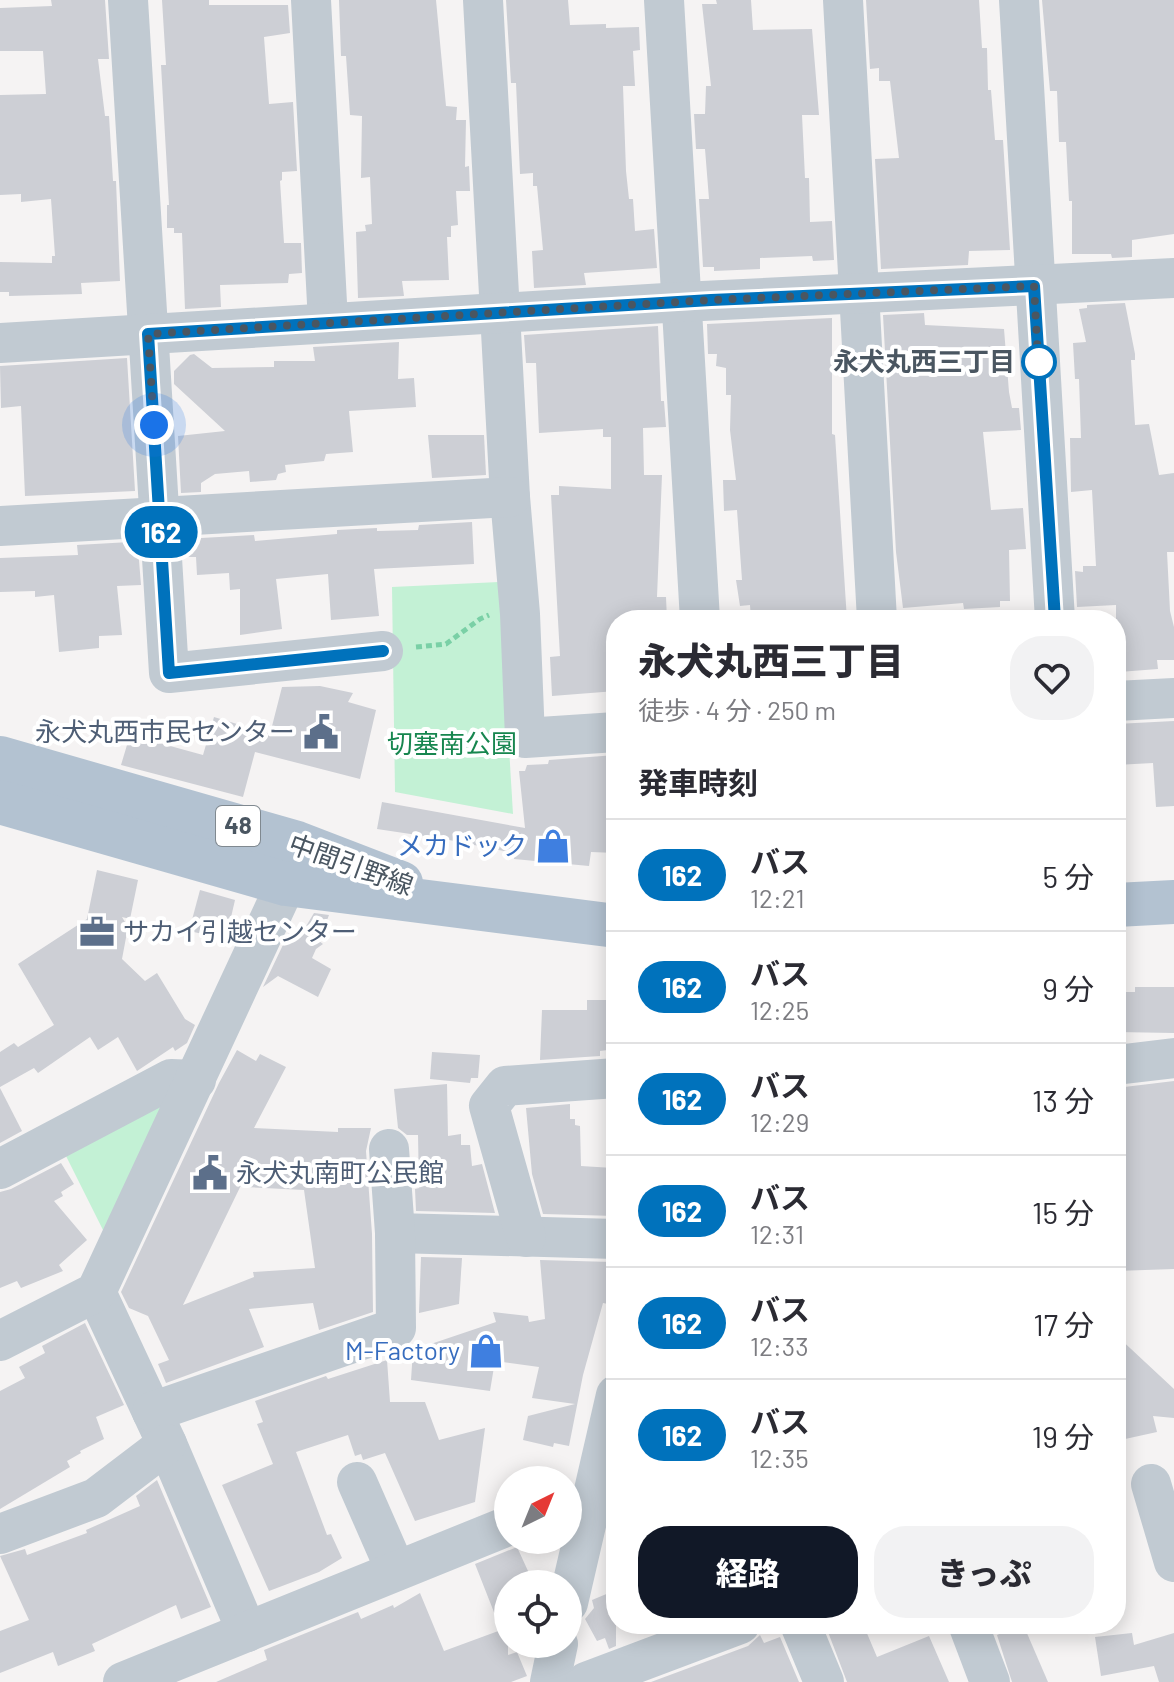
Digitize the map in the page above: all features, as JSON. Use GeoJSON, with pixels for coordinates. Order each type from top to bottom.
{"type":"FeatureCollection","features":[{"type":"Feature","properties":{"kind":"main road","name":"中間引野線"},"geometry":{"type":"LineString","coordinates":[[0,758],[297,843],[471,910]]}},
{"type":"Feature","properties":{"kind":"main road","name":"中間引野線"},"geometry":{"type":"LineString","coordinates":[[0,802],[286,884],[606,925]]}},
{"type":"Feature","properties":{"kind":"main road"},"geometry":{"type":"LineString","coordinates":[[1126,904],[1174,902]]}},
{"type":"Feature","properties":{"kind":"street"},"geometry":{"type":"LineString","coordinates":[[128,0],[169,673],[383,651]]}},
{"type":"Feature","properties":{"kind":"street"},"geometry":{"type":"LineString","coordinates":[[311,0],[328,322]]}},
{"type":"Feature","properties":{"kind":"street"},"geometry":{"type":"LineString","coordinates":[[483,0],[525,738],[606,733]]}},
{"type":"Feature","properties":{"kind":"street"},"geometry":{"type":"LineString","coordinates":[[664,0],[699,610]]}},
{"type":"Feature","properties":{"kind":"street"},"geometry":{"type":"LineString","coordinates":[[843,0],[876,610]]}},
{"type":"Feature","properties":{"kind":"street"},"geometry":{"type":"LineString","coordinates":[[1019,0],[1054,610]]}},
{"type":"Feature","properties":{"kind":"street"},"geometry":{"type":"LineString","coordinates":[[0,343],[857,292],[1174,278]]}},
{"type":"Feature","properties":{"kind":"street"},"geometry":{"type":"LineString","coordinates":[[0,526],[510,497]]}},
{"type":"Feature","properties":{"kind":"street"},"geometry":{"type":"LineString","coordinates":[[1126,700],[1174,698]]}},
{"type":"Feature","properties":{"kind":"street"},"geometry":{"type":"LineString","coordinates":[[0,1341],[96,1292],[286,884]]}},
{"type":"Feature","properties":{"kind":"street"},"geometry":{"type":"LineString","coordinates":[[1126,1064],[1174,1058]]}},
{"type":"Feature","properties":{"kind":"street"},"geometry":{"type":"LineString","coordinates":[[0,1169],[171,1079],[196,1080]]}},
{"type":"Feature","properties":{"kind":"street"},"geometry":{"type":"LineString","coordinates":[[526,1237],[489,1106],[505,1086],[606,1079]]}},
{"type":"Feature","properties":{"kind":"street"},"geometry":{"type":"LineString","coordinates":[[0,1534],[96,1498],[160,1428],[396,1328],[395,1233],[389,1149]]}},
{"type":"Feature","properties":{"kind":"street"},"geometry":{"type":"LineString","coordinates":[[395,1233],[606,1239]]}},
{"type":"Feature","properties":{"kind":"street"},"geometry":{"type":"LineString","coordinates":[[96,1292],[160,1428],[247,1632]]}},
{"type":"Feature","properties":{"kind":"street"},"geometry":{"type":"LineString","coordinates":[[575,1570],[606,1437]]}},
{"type":"Feature","properties":{"kind":"street"},"geometry":{"type":"LineString","coordinates":[[357,1482],[396,1571]]}},
{"type":"Feature","properties":{"kind":"street"},"geometry":{"type":"LineString","coordinates":[[1151,1484],[1174,1562]]}},
{"type":"Feature","properties":{"kind":"street"},"geometry":{"type":"LineString","coordinates":[[123,1682],[494,1532]]}},
{"type":"Feature","properties":{"kind":"street"},"geometry":{"type":"LineString","coordinates":[[586,1682],[713,1634]]}},
{"type":"Feature","properties":{"kind":"street"},"geometry":{"type":"LineString","coordinates":[[804,1634],[824,1682]]}},
{"type":"Feature","properties":{"kind":"street"},"geometry":{"type":"LineString","coordinates":[[972,1634],[990,1682]]}},
{"type":"Feature","properties":{"kind":"street"},"geometry":{"type":"LineString","coordinates":[[550,1682],[555,1658]]}},
{"type":"Feature","properties":{"kind":"path"},"geometry":{"type":"LineString","coordinates":[[383,651],[446,644],[491,614],[503,610],[520,614]]}},
{"type":"Feature","properties":{"kind":"green space","name":"切塞南公園"},"geometry":{"type":"Polygon","coordinates":[[[499,582],[513,814],[395,792],[392,587],[499,582]]]}},
{"type":"Feature","properties":{"kind":"green space"},"geometry":{"type":"Polygon","coordinates":[[[177,1098],[108,1240],[61,1146],[177,1098]]]}},
{"type":"Feature","properties":{"kind":"building"},"geometry":{"type":"Polygon","coordinates":[[[51,0],[105,0],[109,59],[98,59],[105,116],[109,116],[113,181],[116,181],[120,281],[81,283],[82,294],[9,296],[9,292],[0,292],[0,262],[52,263],[52,256],[55,256],[51,199],[21,202],[21,194],[0,195],[0,95],[46,94],[43,51],[0,51],[0,8],[52,6],[51,0]]]}},
{"type":"Feature","properties":{"kind":"building"},"geometry":{"type":"Polygon","coordinates":[[[162,0],[209,0],[209,5],[288,5],[290,33],[264,37],[269,104],[293,102],[297,171],[282,172],[280,181],[284,243],[301,243],[302,273],[289,274],[288,283],[220,285],[221,307],[185,309],[182,233],[174,233],[174,228],[167,228],[169,205],[161,65],[166,65],[162,0]]]}},
{"type":"Feature","properties":{"kind":"building"},"geometry":{"type":"Polygon","coordinates":[[[339,0],[436,0],[446,106],[457,107],[456,120],[466,120],[465,167],[469,166],[470,191],[456,191],[458,225],[451,226],[451,237],[447,237],[449,280],[402,281],[404,296],[358,298],[356,232],[366,231],[365,225],[372,224],[370,177],[361,178],[362,116],[350,115],[346,56],[341,56],[339,0]]]}},
{"type":"Feature","properties":{"kind":"building"},"geometry":{"type":"Polygon","coordinates":[[[506,0],[568,0],[570,25],[639,27],[640,50],[633,51],[635,86],[623,86],[626,171],[629,199],[633,199],[635,231],[654,229],[657,268],[584,273],[586,285],[534,288],[532,251],[543,250],[537,186],[533,186],[533,173],[520,174],[516,83],[511,83],[506,0]]]}},
{"type":"Feature","properties":{"kind":"building"},"geometry":{"type":"Polygon","coordinates":[[[716,0],[751,0],[753,30],[812,29],[819,115],[802,115],[805,178],[809,178],[810,222],[832,221],[834,260],[813,261],[812,256],[760,258],[760,269],[714,271],[714,267],[703,267],[699,199],[709,199],[705,149],[696,149],[694,114],[705,114],[706,86],[711,86],[702,4],[717,4],[716,0]]]}},
{"type":"Feature","properties":{"kind":"building"},"geometry":{"type":"Polygon","coordinates":[[[866,0],[979,0],[982,48],[987,48],[988,90],[991,90],[995,140],[1003,140],[1010,250],[969,251],[968,265],[881,269],[875,159],[899,158],[890,81],[879,81],[879,68],[870,69],[866,0]]]}},
{"type":"Feature","properties":{"kind":"building"},"geometry":{"type":"Polygon","coordinates":[[[1042,0],[1174,0],[1174,234],[1132,240],[1132,257],[1072,254],[1072,201],[1069,201],[1066,142],[1059,142],[1057,91],[1050,91],[1042,0]]]}},
{"type":"Feature","properties":{"kind":"building"},"geometry":{"type":"Polygon","coordinates":[[[1125,303],[1135,354],[1135,360],[1131,360],[1135,425],[1149,424],[1159,475],[1174,473],[1174,552],[1167,552],[1174,660],[1157,660],[1158,669],[1126,671],[1126,610],[1116,610],[1116,605],[1077,607],[1075,571],[1083,572],[1083,566],[1096,566],[1092,490],[1071,492],[1070,438],[1081,438],[1079,379],[1075,379],[1073,343],[1086,342],[1079,309],[1087,308],[1087,305],[1125,303]]]}},
{"type":"Feature","properties":{"kind":"building"},"geometry":{"type":"Polygon","coordinates":[[[924,313],[925,325],[1004,329],[1009,392],[1012,408],[1019,408],[1021,430],[983,432],[991,510],[1023,508],[1026,549],[1009,550],[1010,601],[1000,601],[1000,607],[964,609],[963,603],[903,608],[896,552],[883,315],[924,313]]]}},
{"type":"Feature","properties":{"kind":"building"},"geometry":{"type":"Polygon","coordinates":[[[832,318],[832,434],[835,435],[846,610],[750,610],[750,605],[740,606],[736,580],[742,580],[737,510],[724,511],[723,480],[736,480],[730,430],[731,395],[726,395],[726,368],[716,366],[717,354],[708,354],[707,324],[832,318]]]}},
{"type":"Feature","properties":{"kind":"building"},"geometry":{"type":"Polygon","coordinates":[[[658,326],[661,401],[664,401],[666,427],[643,428],[644,475],[662,475],[657,597],[666,597],[667,610],[606,610],[606,692],[552,696],[550,657],[560,656],[551,495],[559,495],[559,486],[611,489],[611,437],[603,437],[603,429],[539,433],[536,363],[526,363],[524,335],[658,326]]]}},
{"type":"Feature","properties":{"kind":"building"},"geometry":{"type":"Polygon","coordinates":[[[399,342],[398,379],[414,378],[416,407],[349,411],[353,452],[326,454],[324,461],[285,465],[286,472],[278,474],[276,480],[250,482],[249,471],[215,474],[201,483],[201,492],[181,493],[178,436],[225,431],[174,384],[174,371],[190,355],[194,354],[212,368],[274,367],[274,361],[315,361],[313,347],[399,342]]]}},
{"type":"Feature","properties":{"kind":"building"},"geometry":{"type":"Polygon","coordinates":[[[127,358],[135,491],[25,496],[21,406],[1,408],[0,366],[127,358]]]}},
{"type":"Feature","properties":{"kind":"building"},"geometry":{"type":"Polygon","coordinates":[[[428,435],[484,435],[486,475],[432,478],[428,435]]]}},
{"type":"Feature","properties":{"kind":"building"},"geometry":{"type":"Polygon","coordinates":[[[472,522],[474,564],[374,569],[379,616],[331,620],[328,574],[276,579],[282,629],[240,635],[240,589],[230,590],[229,573],[197,575],[196,557],[185,557],[184,539],[254,535],[255,541],[337,534],[337,530],[418,530],[419,525],[472,522]]]}},
{"type":"Feature","properties":{"kind":"building"},"geometry":{"type":"Polygon","coordinates":[[[130,542],[130,549],[138,548],[141,585],[117,586],[122,635],[99,636],[99,648],[59,652],[54,595],[35,597],[35,591],[0,592],[0,558],[78,555],[77,545],[130,542]]]}},
{"type":"Feature","properties":{"kind":"building"},"geometry":{"type":"Polygon","coordinates":[[[320,686],[353,693],[348,702],[376,710],[360,779],[255,752],[243,797],[121,765],[130,735],[203,755],[214,717],[270,734],[282,687],[320,686]]]}},
{"type":"Feature","properties":{"kind":"building"},"geometry":{"type":"Polygon","coordinates":[[[1174,721],[1174,806],[1156,807],[1153,763],[1126,764],[1126,723],[1174,721]]]}},
{"type":"Feature","properties":{"kind":"building"},"geometry":{"type":"Polygon","coordinates":[[[606,756],[606,853],[591,852],[589,866],[514,859],[514,853],[377,829],[382,802],[525,828],[519,771],[525,771],[527,765],[548,764],[549,760],[606,756]]]}},
{"type":"Feature","properties":{"kind":"building"},"geometry":{"type":"Polygon","coordinates":[[[97,870],[138,880],[130,919],[122,917],[128,927],[122,959],[145,981],[157,973],[185,1019],[195,1025],[187,1043],[175,1051],[173,1047],[137,1071],[118,1037],[98,1050],[90,1037],[38,1073],[34,1068],[0,1087],[0,1052],[14,1043],[18,1047],[54,1025],[18,964],[87,919],[97,870]]]}},
{"type":"Feature","properties":{"kind":"building"},"geometry":{"type":"Polygon","coordinates":[[[200,890],[235,900],[226,939],[189,931],[200,890]]]}},
{"type":"Feature","properties":{"kind":"building"},"geometry":{"type":"Polygon","coordinates":[[[314,913],[329,915],[319,941],[323,944],[316,949],[312,958],[331,969],[318,997],[278,976],[263,987],[291,928],[302,933],[314,913]]]}},
{"type":"Feature","properties":{"kind":"building"},"geometry":{"type":"Polygon","coordinates":[[[1135,987],[1174,987],[1174,1033],[1126,1032],[1126,992],[1135,992],[1135,987]]]}},
{"type":"Feature","properties":{"kind":"building"},"geometry":{"type":"Polygon","coordinates":[[[587,1000],[606,1000],[606,1050],[600,1051],[600,1056],[540,1060],[542,1010],[587,1010],[587,1000]]]}},
{"type":"Feature","properties":{"kind":"building"},"geometry":{"type":"Polygon","coordinates":[[[237,1050],[256,1061],[260,1054],[286,1067],[254,1128],[338,1132],[338,1128],[371,1128],[366,1151],[373,1312],[319,1330],[313,1303],[249,1309],[264,1347],[166,1383],[158,1364],[169,1360],[148,1316],[129,1308],[121,1292],[237,1050]],[[244,1179],[183,1305],[254,1277],[253,1272],[315,1268],[304,1190],[245,1187],[244,1179]]]}},
{"type":"Feature","properties":{"kind":"building"},"geometry":{"type":"Polygon","coordinates":[[[432,1052],[480,1055],[478,1078],[471,1078],[470,1083],[430,1079],[432,1052]]]}},
{"type":"Feature","properties":{"kind":"building"},"geometry":{"type":"Polygon","coordinates":[[[1174,1081],[1174,1269],[1126,1271],[1126,1087],[1174,1081]]]}},
{"type":"Feature","properties":{"kind":"building"},"geometry":{"type":"Polygon","coordinates":[[[447,1084],[448,1136],[461,1134],[461,1145],[470,1145],[472,1166],[482,1164],[495,1213],[416,1211],[418,1135],[407,1135],[398,1128],[394,1089],[447,1084]]]}},
{"type":"Feature","properties":{"kind":"building"},"geometry":{"type":"Polygon","coordinates":[[[0,1088],[22,1131],[0,1143],[0,1088]]]}},
{"type":"Feature","properties":{"kind":"building"},"geometry":{"type":"Polygon","coordinates":[[[570,1104],[570,1119],[575,1119],[575,1125],[580,1126],[581,1166],[606,1168],[606,1216],[543,1214],[532,1174],[526,1108],[570,1104]]]}},
{"type":"Feature","properties":{"kind":"building"},"geometry":{"type":"Polygon","coordinates":[[[61,1163],[74,1184],[54,1201],[87,1240],[59,1265],[63,1271],[21,1288],[17,1281],[0,1288],[0,1192],[61,1163]]]}},
{"type":"Feature","properties":{"kind":"building"},"geometry":{"type":"Polygon","coordinates":[[[421,1257],[462,1258],[459,1304],[419,1313],[421,1257]]]}},
{"type":"Feature","properties":{"kind":"building"},"geometry":{"type":"Polygon","coordinates":[[[540,1260],[606,1262],[606,1304],[603,1303],[583,1375],[569,1446],[554,1443],[553,1447],[523,1440],[528,1416],[575,1404],[532,1398],[539,1367],[495,1361],[490,1391],[411,1380],[413,1350],[496,1322],[493,1312],[528,1316],[529,1322],[545,1319],[540,1260]]]}},
{"type":"Feature","properties":{"kind":"building"},"geometry":{"type":"Polygon","coordinates":[[[85,1323],[124,1405],[96,1417],[104,1439],[67,1461],[70,1467],[0,1509],[0,1391],[25,1378],[19,1367],[45,1353],[42,1346],[85,1323]]]}},
{"type":"Feature","properties":{"kind":"building"},"geometry":{"type":"Polygon","coordinates":[[[1126,1344],[1174,1389],[1174,1418],[1153,1416],[1157,1432],[1126,1439],[1126,1344]]]}},
{"type":"Feature","properties":{"kind":"building"},"geometry":{"type":"Polygon","coordinates":[[[387,1360],[390,1402],[425,1402],[439,1440],[485,1428],[475,1502],[415,1521],[385,1453],[363,1460],[361,1454],[355,1456],[348,1435],[296,1452],[327,1535],[331,1534],[342,1558],[319,1572],[269,1591],[222,1485],[273,1464],[257,1424],[263,1422],[255,1401],[326,1376],[328,1379],[387,1360]]]}},
{"type":"Feature","properties":{"kind":"building"},"geometry":{"type":"Polygon","coordinates":[[[157,1480],[211,1607],[181,1619],[176,1605],[92,1644],[95,1651],[58,1666],[53,1652],[0,1673],[0,1631],[29,1620],[0,1556],[25,1549],[27,1555],[87,1533],[86,1530],[140,1506],[136,1496],[157,1480]]]}},
{"type":"Feature","properties":{"kind":"building"},"geometry":{"type":"Polygon","coordinates":[[[500,1554],[520,1554],[528,1570],[494,1570],[494,1612],[475,1564],[500,1554]]]}},
{"type":"Feature","properties":{"kind":"building"},"geometry":{"type":"Polygon","coordinates":[[[420,1593],[444,1651],[494,1633],[494,1658],[520,1658],[527,1676],[511,1682],[216,1682],[267,1660],[264,1650],[358,1612],[361,1619],[393,1605],[394,1608],[420,1593]]]}},
{"type":"Feature","properties":{"kind":"building"},"geometry":{"type":"Polygon","coordinates":[[[606,1594],[606,1634],[616,1634],[616,1646],[609,1649],[605,1638],[597,1641],[585,1619],[594,1608],[592,1600],[606,1594]]]}},
{"type":"Feature","properties":{"kind":"building"},"geometry":{"type":"Polygon","coordinates":[[[1132,1633],[1134,1645],[1174,1633],[1174,1682],[1159,1682],[1154,1666],[1101,1676],[1095,1637],[1132,1633]]]}},
{"type":"Feature","properties":{"kind":"building"},"geometry":{"type":"Polygon","coordinates":[[[829,1634],[867,1634],[877,1657],[929,1636],[949,1682],[847,1682],[829,1634]]]}},
{"type":"Feature","properties":{"kind":"building"},"geometry":{"type":"Polygon","coordinates":[[[1027,1634],[1048,1682],[1012,1682],[997,1635],[1027,1634]]]}},
{"type":"Feature","properties":{"kind":"building"},"geometry":{"type":"Polygon","coordinates":[[[760,1635],[764,1643],[780,1637],[799,1682],[651,1682],[748,1646],[760,1635]]]}},
{"type":"Feature","properties":{"kind":"bus line","name":"162"},"geometry":{"type":"LineString","coordinates":[[383,651],[169,673],[148,334],[857,292],[1034,286],[1054,610]]}},
{"type":"Feature","properties":{"kind":"place","name":"永犬丸西三丁目"},"geometry":{"type":"Point","coordinates":[1039,362]}},
{"type":"Feature","properties":{"kind":"place","name":"永犬丸西市民センター"},"geometry":{"type":"Point","coordinates":[321,732]}},
{"type":"Feature","properties":{"kind":"place","name":"メカドック"},"geometry":{"type":"Point","coordinates":[553,846]}},
{"type":"Feature","properties":{"kind":"place","name":"サカイ引越センター"},"geometry":{"type":"Point","coordinates":[97,932]}},
{"type":"Feature","properties":{"kind":"place","name":"永犬丸南町公民館"},"geometry":{"type":"Point","coordinates":[210,1173]}},
{"type":"Feature","properties":{"kind":"place","name":"M-Factory"},"geometry":{"type":"Point","coordinates":[486,1351]}},
{"type":"Feature","properties":{"kind":"route"},"geometry":{"type":"LineString","coordinates":[[154,425],[148,334],[857,292],[1034,286],[1039,377],[1039,362]]}}]}
